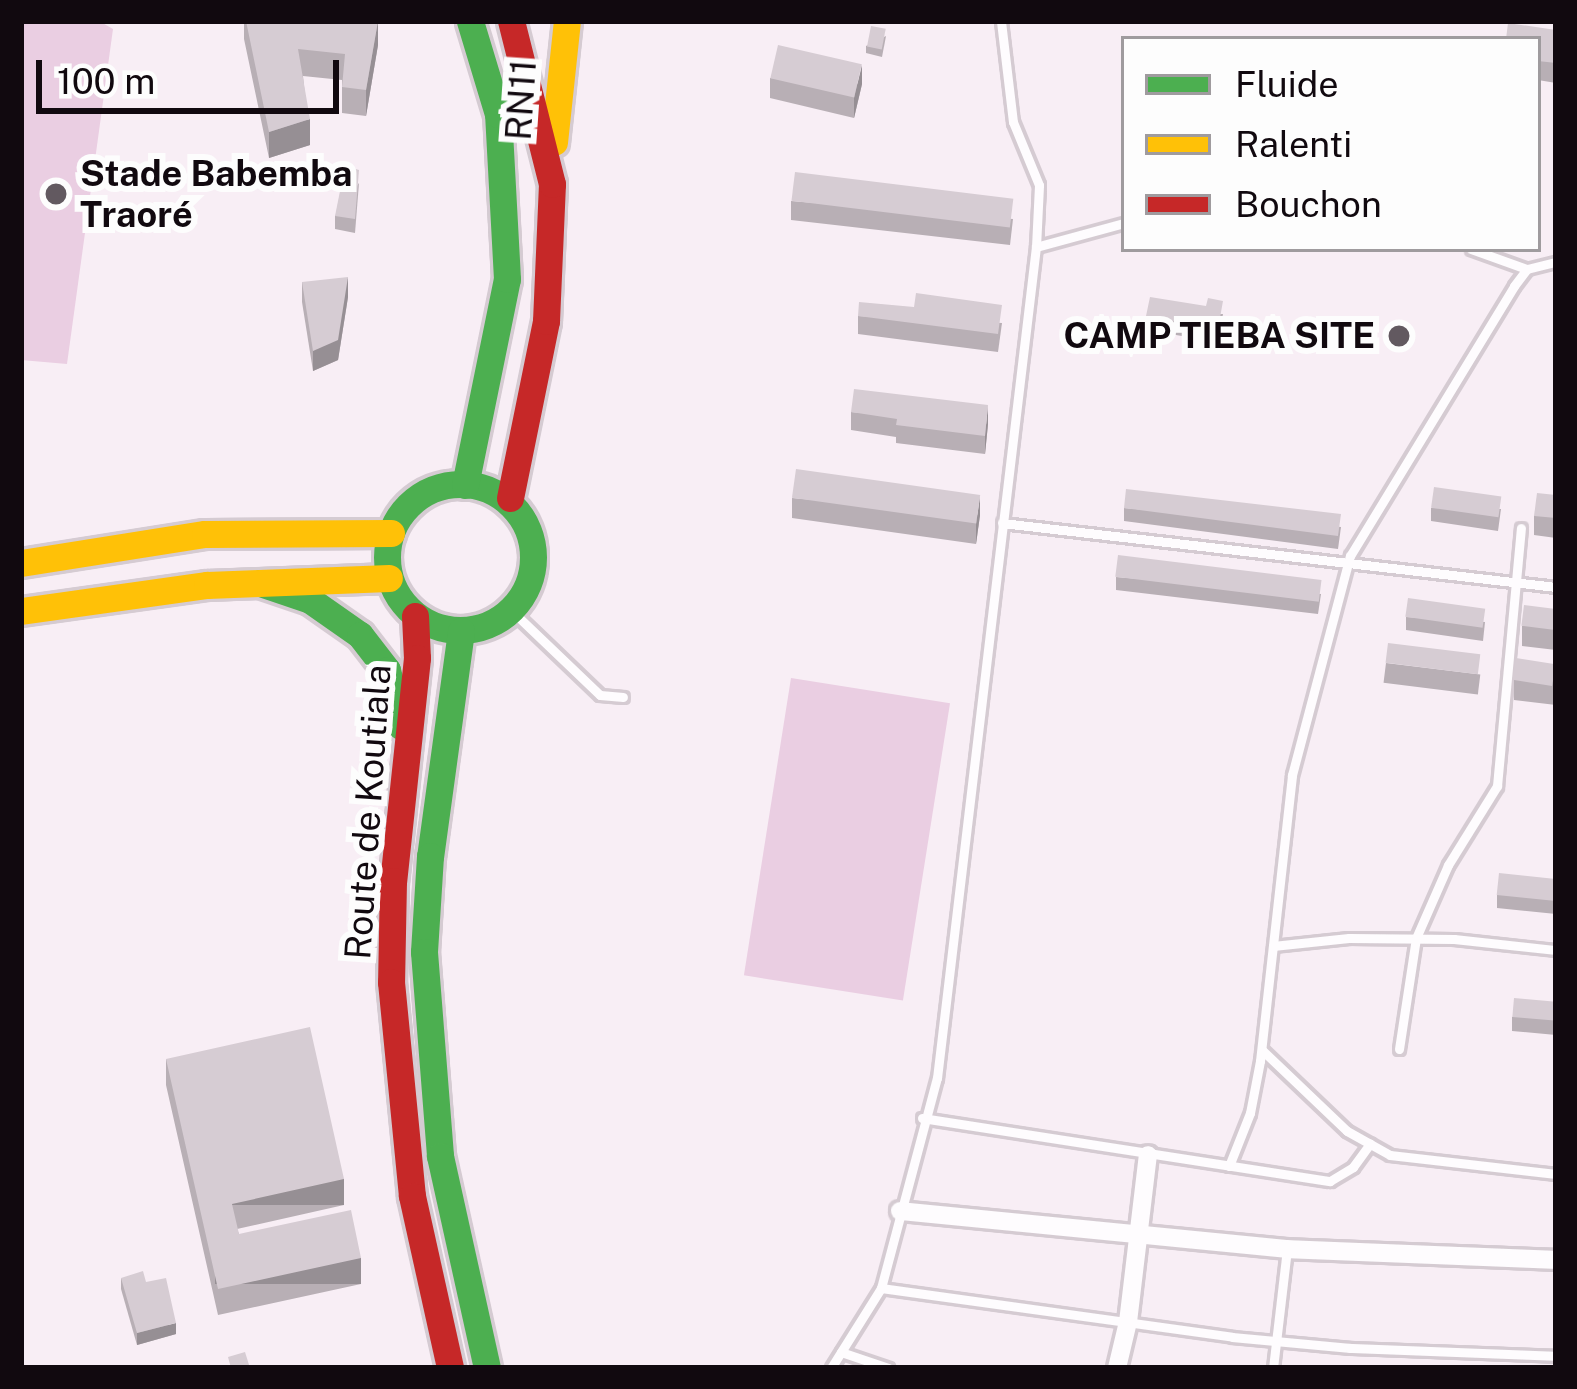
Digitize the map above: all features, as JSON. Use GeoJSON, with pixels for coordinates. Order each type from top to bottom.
{"type":"FeatureCollection","features":[{"type":"Feature","properties":{"kind":"main road","name":"RN11"},"geometry":{"type":"LineString","coordinates":[[465,485],[507,279],[499,114],[470,21]]}},
{"type":"Feature","properties":{"kind":"main road","name":"RN11"},"geometry":{"type":"LineString","coordinates":[[511,21],[551,184]]}},
{"type":"Feature","properties":{"kind":"main road","name":"RN11"},"geometry":{"type":"LineString","coordinates":[[509,498],[546,321],[561,40],[567,21]]}},
{"type":"Feature","properties":{"kind":"main road"},"geometry":{"type":"LineString","coordinates":[[21,611],[260,583],[389,578],[391,533],[419,497],[465,485],[485,486],[509,498],[533,550],[532,574],[511,610],[483,628],[461,631]]}},
{"type":"Feature","properties":{"kind":"main road"},"geometry":{"type":"LineString","coordinates":[[21,563],[205,534],[391,533]]}},
{"type":"Feature","properties":{"kind":"main road"},"geometry":{"type":"LineString","coordinates":[[118,548],[124,596]]}},
{"type":"Feature","properties":{"kind":"main road","name":"Route de Koutiala"},"geometry":{"type":"LineString","coordinates":[[389,578],[415,616],[435,627],[461,631],[430,856],[424,952],[440,1156],[487,1368]]}},
{"type":"Feature","properties":{"kind":"main road"},"geometry":{"type":"LineString","coordinates":[[260,583],[328,610],[360,635],[387,670],[401,717],[399,812]]}},
{"type":"Feature","properties":{"kind":"main road","name":"Route de Koutiala"},"geometry":{"type":"LineString","coordinates":[[415,616],[417,658],[399,812],[391,982],[412,1196],[450,1368]]}},
{"type":"Feature","properties":{"kind":"street"},"geometry":{"type":"LineString","coordinates":[[1117,1368],[1128,1322],[1148,1155]]}},
{"type":"Feature","properties":{"kind":"street"},"geometry":{"type":"LineString","coordinates":[[900,1210],[1286,1249],[1556,1260]]}},
{"type":"Feature","properties":{"kind":"lane"},"geometry":{"type":"LineString","coordinates":[[831,1368],[881,1288],[922,1118],[937,1078],[1036,247],[1039,185],[1013,122],[1000,21]]}},
{"type":"Feature","properties":{"kind":"lane"},"geometry":{"type":"LineString","coordinates":[[1036,247],[1121,224]]}},
{"type":"Feature","properties":{"kind":"lane"},"geometry":{"type":"LineString","coordinates":[[1479,252],[1527,269],[1556,262]]}},
{"type":"Feature","properties":{"kind":"lane"},"geometry":{"type":"LineString","coordinates":[[1229,1166],[1250,1113],[1262,1050],[1292,775],[1348,563],[1527,269]]}},
{"type":"Feature","properties":{"kind":"lane"},"geometry":{"type":"LineString","coordinates":[[1002,524],[1556,586]]}},
{"type":"Feature","properties":{"kind":"lane"},"geometry":{"type":"LineString","coordinates":[[1399,1049],[1416,938],[1448,865],[1497,786],[1521,527]]}},
{"type":"Feature","properties":{"kind":"lane"},"geometry":{"type":"LineString","coordinates":[[511,610],[600,695],[622,697]]}},
{"type":"Feature","properties":{"kind":"lane"},"geometry":{"type":"LineString","coordinates":[[1273,946],[1349,938],[1416,938],[1556,950]]}},
{"type":"Feature","properties":{"kind":"lane"},"geometry":{"type":"LineString","coordinates":[[1262,1050],[1303,1094],[1390,1155],[1556,1174]]}},
{"type":"Feature","properties":{"kind":"lane"},"geometry":{"type":"LineString","coordinates":[[922,1118],[1330,1181],[1353,1167],[1370,1144]]}},
{"type":"Feature","properties":{"kind":"lane"},"geometry":{"type":"LineString","coordinates":[[1273,1368],[1286,1249]]}},
{"type":"Feature","properties":{"kind":"lane"},"geometry":{"type":"LineString","coordinates":[[881,1288],[1276,1341],[1556,1355]]}},
{"type":"Feature","properties":{"kind":"lane"},"geometry":{"type":"LineString","coordinates":[[841,1352],[888,1368]]}},
{"type":"Feature","properties":{"kind":"shaded area","name":"Stade Babemba Traoré"},"geometry":{"type":"Polygon","coordinates":[[[21,21],[99,21],[113,29],[67,364],[21,360],[21,21]]]}},
{"type":"Feature","properties":{"kind":"shaded area"},"geometry":{"type":"Polygon","coordinates":[[[791,678],[950,703],[903,1000],[744,975],[791,678]]]}},
{"type":"Feature","properties":{"kind":"building"},"geometry":{"type":"Polygon","coordinates":[[[246,21],[378,21],[366,90],[342,87],[345,54],[298,49],[310,119],[269,132],[246,21]]]}},
{"type":"Feature","properties":{"kind":"building"},"geometry":{"type":"Polygon","coordinates":[[[1508,23],[1556,30],[1556,63],[1541,61],[1541,36],[1506,36],[1508,23]]]}},
{"type":"Feature","properties":{"kind":"building"},"geometry":{"type":"Polygon","coordinates":[[[871,26],[886,29],[882,49],[867,47],[871,26]]]}},
{"type":"Feature","properties":{"kind":"building"},"geometry":{"type":"Polygon","coordinates":[[[778,45],[862,64],[854,97],[770,78],[778,45]]]}},
{"type":"Feature","properties":{"kind":"building"},"geometry":{"type":"Polygon","coordinates":[[[345,166],[359,170],[355,219],[335,216],[345,166]]]}},
{"type":"Feature","properties":{"kind":"building"},"geometry":{"type":"Polygon","coordinates":[[[795,172],[1013,199],[1010,228],[791,201],[795,172]]]}},
{"type":"Feature","properties":{"kind":"building"},"geometry":{"type":"Polygon","coordinates":[[[348,277],[338,340],[313,351],[302,282],[348,277]]]}},
{"type":"Feature","properties":{"kind":"building"},"geometry":{"type":"Polygon","coordinates":[[[916,293],[1002,305],[998,334],[858,316],[859,302],[914,307],[916,293]]]}},
{"type":"Feature","properties":{"kind":"building"},"geometry":{"type":"Polygon","coordinates":[[[1150,297],[1206,306],[1208,298],[1223,301],[1218,329],[1146,316],[1150,297]]]}},
{"type":"Feature","properties":{"kind":"building"},"geometry":{"type":"Polygon","coordinates":[[[854,389],[988,405],[985,436],[896,425],[897,419],[851,412],[854,389]]]}},
{"type":"Feature","properties":{"kind":"building"},"geometry":{"type":"Polygon","coordinates":[[[796,469],[980,495],[976,524],[792,498],[796,469]]]}},
{"type":"Feature","properties":{"kind":"building"},"geometry":{"type":"Polygon","coordinates":[[[1434,487],[1501,496],[1498,517],[1431,508],[1434,487]]]}},
{"type":"Feature","properties":{"kind":"building"},"geometry":{"type":"Polygon","coordinates":[[[1126,489],[1341,514],[1338,536],[1124,508],[1126,489]]]}},
{"type":"Feature","properties":{"kind":"building"},"geometry":{"type":"Polygon","coordinates":[[[1537,493],[1556,495],[1556,518],[1534,516],[1537,493]]]}},
{"type":"Feature","properties":{"kind":"building"},"geometry":{"type":"Polygon","coordinates":[[[1118,555],[1321,580],[1319,602],[1115,577],[1118,555]]]}},
{"type":"Feature","properties":{"kind":"building"},"geometry":{"type":"Polygon","coordinates":[[[1408,598],[1485,609],[1483,628],[1405,617],[1408,598]]]}},
{"type":"Feature","properties":{"kind":"building"},"geometry":{"type":"Polygon","coordinates":[[[1524,605],[1556,609],[1553,630],[1521,626],[1524,605]]]}},
{"type":"Feature","properties":{"kind":"building"},"geometry":{"type":"Polygon","coordinates":[[[1388,643],[1480,654],[1478,674],[1386,663],[1388,643]]]}},
{"type":"Feature","properties":{"kind":"building"},"geometry":{"type":"Polygon","coordinates":[[[1516,658],[1556,664],[1552,686],[1513,680],[1516,658]]]}},
{"type":"Feature","properties":{"kind":"building"},"geometry":{"type":"Polygon","coordinates":[[[1499,873],[1556,879],[1553,901],[1497,895],[1499,873]]]}},
{"type":"Feature","properties":{"kind":"building"},"geometry":{"type":"Polygon","coordinates":[[[1514,998],[1556,1002],[1554,1021],[1512,1017],[1514,998]]]}},
{"type":"Feature","properties":{"kind":"building"},"geometry":{"type":"Polygon","coordinates":[[[310,1027],[344,1179],[232,1204],[239,1234],[351,1210],[361,1258],[218,1289],[166,1059],[310,1027]]]}},
{"type":"Feature","properties":{"kind":"building"},"geometry":{"type":"Polygon","coordinates":[[[143,1271],[146,1282],[166,1278],[176,1323],[137,1333],[121,1278],[143,1271]]]}},
{"type":"Feature","properties":{"kind":"building"},"geometry":{"type":"Polygon","coordinates":[[[245,1352],[250,1368],[231,1368],[228,1357],[245,1352]]]}},
{"type":"Feature","properties":{"kind":"traffic: fast"},"geometry":{"type":"LineString","coordinates":[[465,485],[507,279],[498,114],[470,21]]}},
{"type":"Feature","properties":{"kind":"traffic: fast"},"geometry":{"type":"LineString","coordinates":[[460,484],[488,489],[512,505],[528,529],[533,557],[528,585],[512,609],[488,625],[460,630],[432,625],[408,609],[392,585],[387,557],[392,529],[408,505],[432,489],[460,484]]}},
{"type":"Feature","properties":{"kind":"traffic: fast"},"geometry":{"type":"LineString","coordinates":[[260,583],[310,600],[360,635],[387,670],[401,726]]}},
{"type":"Feature","properties":{"kind":"traffic: fast"},"geometry":{"type":"LineString","coordinates":[[461,631],[430,856],[424,952],[440,1156],[487,1368]]}},
{"type":"Feature","properties":{"kind":"traffic: slow"},"geometry":{"type":"LineString","coordinates":[[554,142],[567,21]]}},
{"type":"Feature","properties":{"kind":"traffic: slow"},"geometry":{"type":"LineString","coordinates":[[21,563],[205,534],[391,533]]}},
{"type":"Feature","properties":{"kind":"traffic: slow"},"geometry":{"type":"LineString","coordinates":[[21,611],[207,585],[389,578]]}},
{"type":"Feature","properties":{"kind":"traffic: jam"},"geometry":{"type":"LineString","coordinates":[[510,498],[546,321],[552,184],[511,21]]}},
{"type":"Feature","properties":{"kind":"traffic: jam"},"geometry":{"type":"LineString","coordinates":[[415,616],[417,658],[393,881],[391,982],[412,1196],[450,1368]]}},
{"type":"Feature","properties":{"kind":"place","name":"Stade Babemba Traoré"},"geometry":{"type":"Point","coordinates":[56,194]}},
{"type":"Feature","properties":{"kind":"place","name":"CAMP TIEBA SITE"},"geometry":{"type":"Point","coordinates":[1399,336]}}]}
